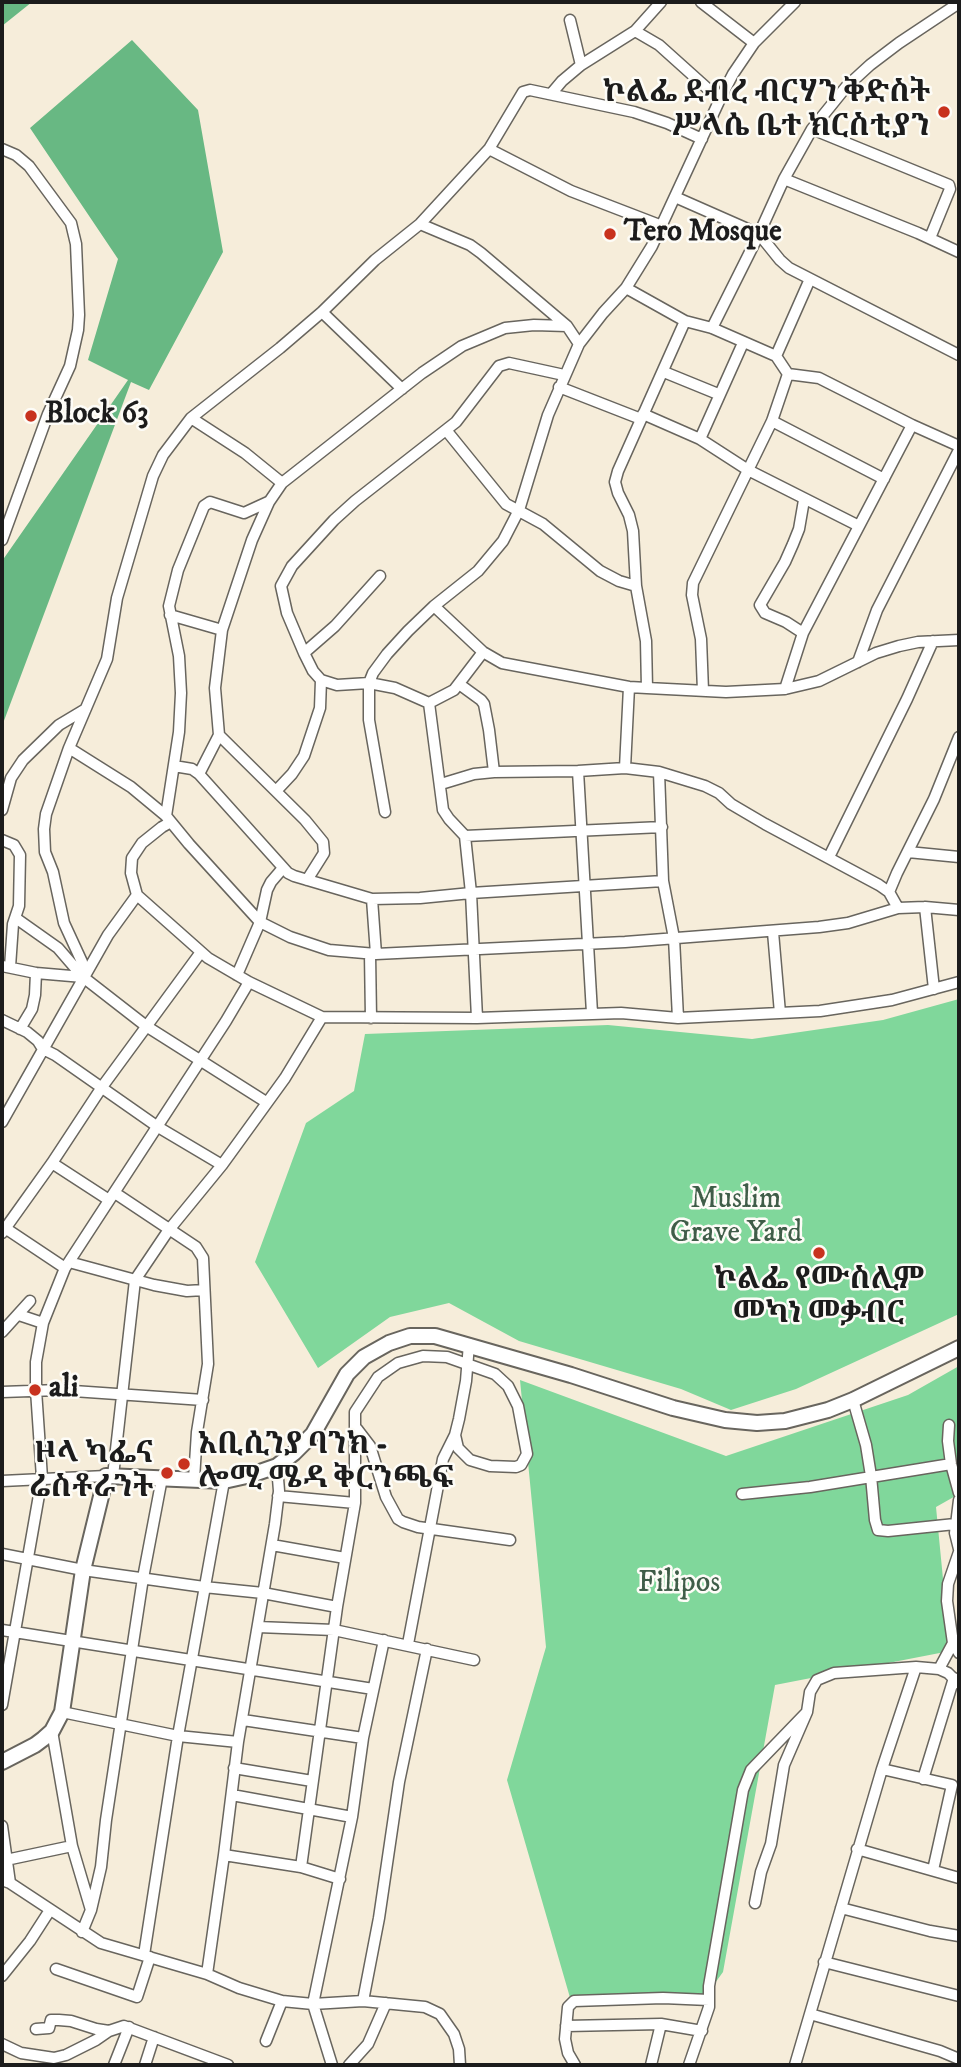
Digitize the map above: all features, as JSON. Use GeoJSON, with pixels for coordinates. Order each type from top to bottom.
{"type":"FeatureCollection","features":[{"type":"Feature","properties":{"kind":"street"},"geometry":{"type":"LineString","coordinates":[[551,94],[581,65],[635,31],[662,2]]}},
{"type":"Feature","properties":{"kind":"street"},"geometry":{"type":"LineString","coordinates":[[701,2],[754,43]]}},
{"type":"Feature","properties":{"kind":"street"},"geometry":{"type":"LineString","coordinates":[[385,812],[370,730],[369,683],[373,673],[387,654],[434,606],[478,571],[503,541],[519,510],[548,415],[579,344],[626,288],[662,226],[720,97],[754,43],[795,2]]}},
{"type":"Feature","properties":{"kind":"street"},"geometry":{"type":"LineString","coordinates":[[712,328],[784,178],[812,129],[863,70],[955,4]]}},
{"type":"Feature","properties":{"kind":"street"},"geometry":{"type":"LineString","coordinates":[[570,20],[581,65]]}},
{"type":"Feature","properties":{"kind":"street"},"geometry":{"type":"LineString","coordinates":[[635,31],[659,45],[720,97]]}},
{"type":"Feature","properties":{"kind":"street"},"geometry":{"type":"LineString","coordinates":[[83,977],[82,962],[64,923],[45,852],[46,814],[69,748],[107,659],[117,598],[153,476],[163,455],[191,418],[322,312],[375,260],[420,224],[489,149],[521,94],[530,90],[648,116],[702,139]]}},
{"type":"Feature","properties":{"kind":"street"},"geometry":{"type":"LineString","coordinates":[[812,129],[949,185],[950,189],[930,238]]}},
{"type":"Feature","properties":{"kind":"street"},"geometry":{"type":"LineString","coordinates":[[2,149],[16,155],[29,166],[71,223],[76,244],[79,315],[70,366],[48,414],[2,540]]}},
{"type":"Feature","properties":{"kind":"street"},"geometry":{"type":"LineString","coordinates":[[489,149],[571,191],[662,226]]}},
{"type":"Feature","properties":{"kind":"street"},"geometry":{"type":"LineString","coordinates":[[784,178],[959,252]]}},
{"type":"Feature","properties":{"kind":"street"},"geometry":{"type":"LineString","coordinates":[[674,197],[759,234],[789,268],[959,355]]}},
{"type":"Feature","properties":{"kind":"street"},"geometry":{"type":"LineString","coordinates":[[420,224],[470,245],[567,326],[579,344]]}},
{"type":"Feature","properties":{"kind":"street"},"geometry":{"type":"LineString","coordinates":[[776,356],[810,279]]}},
{"type":"Feature","properties":{"kind":"street"},"geometry":{"type":"LineString","coordinates":[[626,288],[685,321],[712,328],[776,356],[788,374],[819,378],[959,448],[877,610],[858,662]]}},
{"type":"Feature","properties":{"kind":"street"},"geometry":{"type":"LineString","coordinates":[[322,312],[402,389]]}},
{"type":"Feature","properties":{"kind":"street"},"geometry":{"type":"LineString","coordinates":[[647,688],[646,641],[636,586],[633,531],[629,514],[615,482],[685,321]]}},
{"type":"Feature","properties":{"kind":"street"},"geometry":{"type":"LineString","coordinates":[[200,774],[219,735],[215,688],[222,630],[252,540],[269,502],[282,483],[450,353],[505,328],[567,326]]}},
{"type":"Feature","properties":{"kind":"street"},"geometry":{"type":"LineString","coordinates":[[700,439],[743,342]]}},
{"type":"Feature","properties":{"kind":"street"},"geometry":{"type":"LineString","coordinates":[[483,652],[459,684],[447,695],[429,703],[395,688],[369,683],[337,685],[321,680],[304,653],[287,613],[281,586],[292,566],[334,520],[446,430],[467,409],[495,370],[503,364],[564,375]]}},
{"type":"Feature","properties":{"kind":"street"},"geometry":{"type":"LineString","coordinates":[[664,372],[718,394]]}},
{"type":"Feature","properties":{"kind":"street"},"geometry":{"type":"LineString","coordinates":[[703,691],[701,639],[692,589],[697,573],[772,421],[788,374]]}},
{"type":"Feature","properties":{"kind":"street"},"geometry":{"type":"LineString","coordinates":[[559,387],[700,439],[748,470],[859,526]]}},
{"type":"Feature","properties":{"kind":"street"},"geometry":{"type":"LineString","coordinates":[[191,418],[245,453],[282,483]]}},
{"type":"Feature","properties":{"kind":"street"},"geometry":{"type":"LineString","coordinates":[[772,421],[884,479]]}},
{"type":"Feature","properties":{"kind":"street"},"geometry":{"type":"LineString","coordinates":[[785,689],[803,633],[912,425]]}},
{"type":"Feature","properties":{"kind":"street"},"geometry":{"type":"LineString","coordinates":[[446,430],[499,497],[511,507],[542,524],[600,570],[619,581],[636,586]]}},
{"type":"Feature","properties":{"kind":"street"},"geometry":{"type":"LineString","coordinates":[[803,633],[765,613],[760,605],[793,544],[799,529],[804,500]]}},
{"type":"Feature","properties":{"kind":"street"},"geometry":{"type":"LineString","coordinates":[[269,502],[244,513],[210,502],[204,506],[178,570],[171,597],[170,615],[181,671],[179,732],[168,819],[142,843],[132,858],[131,873],[137,895],[201,952],[248,982],[322,1017],[477,1018],[621,1013],[678,1018],[780,1013],[846,1009],[959,982]]}},
{"type":"Feature","properties":{"kind":"street"},"geometry":{"type":"LineString","coordinates":[[304,653],[335,626],[380,576]]}},
{"type":"Feature","properties":{"kind":"street"},"geometry":{"type":"LineString","coordinates":[[434,606],[483,652],[502,663],[629,687],[703,691],[785,689],[819,681],[899,646],[959,640]]}},
{"type":"Feature","properties":{"kind":"street"},"geometry":{"type":"LineString","coordinates":[[170,615],[222,630]]}},
{"type":"Feature","properties":{"kind":"street"},"geometry":{"type":"LineString","coordinates":[[829,857],[933,641]]}},
{"type":"Feature","properties":{"kind":"street"},"geometry":{"type":"LineString","coordinates":[[276,792],[304,756],[320,708],[321,680]]}},
{"type":"Feature","properties":{"kind":"street"},"geometry":{"type":"LineString","coordinates":[[459,684],[484,704],[494,772]]}},
{"type":"Feature","properties":{"kind":"street"},"geometry":{"type":"LineString","coordinates":[[625,768],[629,687]]}},
{"type":"Feature","properties":{"kind":"street"},"geometry":{"type":"LineString","coordinates":[[429,703],[443,810],[465,836],[475,949],[477,1018]]}},
{"type":"Feature","properties":{"kind":"street"},"geometry":{"type":"LineString","coordinates":[[2,810],[11,778],[23,761],[59,725],[84,710]]}},
{"type":"Feature","properties":{"kind":"street"},"geometry":{"type":"LineString","coordinates":[[219,735],[305,820],[323,842],[324,853],[307,880]]}},
{"type":"Feature","properties":{"kind":"street"},"geometry":{"type":"LineString","coordinates":[[889,892],[955,762],[959,737]]}},
{"type":"Feature","properties":{"kind":"street"},"geometry":{"type":"LineString","coordinates":[[69,748],[131,787],[168,819],[260,922],[321,948],[373,954],[674,938],[773,932],[848,923],[898,908],[959,910]]}},
{"type":"Feature","properties":{"kind":"street"},"geometry":{"type":"LineString","coordinates":[[174,766],[191,769],[200,774],[283,868],[294,876],[372,899],[663,881]]}},
{"type":"Feature","properties":{"kind":"street"},"geometry":{"type":"LineString","coordinates":[[441,784],[494,772],[625,768],[659,772],[719,793],[731,804],[889,892],[898,908]]}},
{"type":"Feature","properties":{"kind":"street"},"geometry":{"type":"LineString","coordinates":[[578,771],[592,1013]]}},
{"type":"Feature","properties":{"kind":"street"},"geometry":{"type":"LineString","coordinates":[[659,772],[663,881],[674,938],[678,1018]]}},
{"type":"Feature","properties":{"kind":"street"},"geometry":{"type":"LineString","coordinates":[[465,836],[662,827]]}},
{"type":"Feature","properties":{"kind":"street"},"geometry":{"type":"LineString","coordinates":[[2,840],[14,845],[20,855],[19,906],[13,924],[6,967],[83,977]]}},
{"type":"Feature","properties":{"kind":"street"},"geometry":{"type":"LineString","coordinates":[[908,852],[959,857]]}},
{"type":"Feature","properties":{"kind":"street"},"geometry":{"type":"LineString","coordinates":[[237,975],[260,922],[267,890],[283,868]]}},
{"type":"Feature","properties":{"kind":"street"},"geometry":{"type":"LineString","coordinates":[[2,1122],[107,935],[137,895]]}},
{"type":"Feature","properties":{"kind":"street"},"geometry":{"type":"LineString","coordinates":[[371,1018],[372,899]]}},
{"type":"Feature","properties":{"kind":"street"},"geometry":{"type":"LineString","coordinates":[[925,907],[934,989]]}},
{"type":"Feature","properties":{"kind":"street"},"geometry":{"type":"LineString","coordinates":[[16,919],[58,948],[83,977],[146,1026],[267,1102]]}},
{"type":"Feature","properties":{"kind":"street"},"geometry":{"type":"LineString","coordinates":[[773,932],[780,1013]]}},
{"type":"Feature","properties":{"kind":"street"},"geometry":{"type":"LineString","coordinates":[[201,952],[3,1229],[67,1265],[170,1289],[204,1290]]}},
{"type":"Feature","properties":{"kind":"street"},"geometry":{"type":"LineString","coordinates":[[20,1029],[32,1009],[36,973]]}},
{"type":"Feature","properties":{"kind":"street"},"geometry":{"type":"LineString","coordinates":[[2,1704],[42,1478],[36,1362],[43,1323],[67,1265],[226,1021],[248,982]]}},
{"type":"Feature","properties":{"kind":"street"},"geometry":{"type":"LineString","coordinates":[[2,1762],[35,1745],[52,1731],[62,1712],[83,1570],[109,1476],[135,1280],[168,1231],[222,1165],[285,1077],[322,1017]]}},
{"type":"Feature","properties":{"kind":"street"},"geometry":{"type":"LineString","coordinates":[[2,1020],[34,1037],[43,1049],[158,1127],[222,1165]]}},
{"type":"Feature","properties":{"kind":"street"},"geometry":{"type":"LineString","coordinates":[[52,1163],[195,1247],[202,1254],[208,1364],[197,1432],[194,1479]]}},
{"type":"Feature","properties":{"kind":"street"},"geometry":{"type":"LineString","coordinates":[[2,1332],[30,1301]]}},
{"type":"Feature","properties":{"kind":"street"},"geometry":{"type":"LineString","coordinates":[[19,1315],[43,1323]]}},
{"type":"Feature","properties":{"kind":"street"},"geometry":{"type":"LineString","coordinates":[[2,1481],[109,1476],[223,1481],[277,1466],[313,1434],[347,1374],[364,1357],[401,1339],[423,1335],[469,1344],[673,1408],[725,1420],[764,1423],[806,1418],[853,1400],[959,1348]]}},
{"type":"Feature","properties":{"kind":"street"},"geometry":{"type":"LineString","coordinates":[[408,1644],[443,1459],[455,1434],[469,1344]]}},
{"type":"Feature","properties":{"kind":"street"},"geometry":{"type":"LineString","coordinates":[[301,1867],[337,1607],[355,1503],[355,1412],[378,1377],[398,1363],[423,1356],[447,1357],[495,1374],[508,1386],[518,1406],[527,1454],[521,1465],[516,1467],[490,1466],[470,1460],[458,1448],[455,1434]]}},
{"type":"Feature","properties":{"kind":"street"},"geometry":{"type":"LineString","coordinates":[[2,1392],[36,1390],[203,1400]]}},
{"type":"Feature","properties":{"kind":"street"},"geometry":{"type":"LineString","coordinates":[[853,1400],[866,1445],[878,1530],[955,1524]]}},
{"type":"Feature","properties":{"kind":"street"},"geometry":{"type":"LineString","coordinates":[[949,1425],[951,1464],[959,1493]]}},
{"type":"Feature","properties":{"kind":"street"},"geometry":{"type":"LineString","coordinates":[[357,1429],[370,1446],[382,1487],[394,1515],[403,1522],[510,1540]]}},
{"type":"Feature","properties":{"kind":"street"},"geometry":{"type":"LineString","coordinates":[[742,1494],[810,1487],[951,1464]]}},
{"type":"Feature","properties":{"kind":"street"},"geometry":{"type":"LineString","coordinates":[[207,1974],[234,1768],[272,1545],[278,1496],[277,1466]]}},
{"type":"Feature","properties":{"kind":"street"},"geometry":{"type":"LineString","coordinates":[[82,1932],[91,1910],[101,1867],[143,1578],[162,1478]]}},
{"type":"Feature","properties":{"kind":"street"},"geometry":{"type":"LineString","coordinates":[[56,1969],[137,1997],[147,1956],[178,1736],[223,1481]]}},
{"type":"Feature","properties":{"kind":"street"},"geometry":{"type":"LineString","coordinates":[[278,1496],[355,1503]]}},
{"type":"Feature","properties":{"kind":"street"},"geometry":{"type":"LineString","coordinates":[[923,1779],[952,1675],[953,1643],[947,1601],[948,1584],[959,1550],[955,1524],[959,1500]]}},
{"type":"Feature","properties":{"kind":"street"},"geometry":{"type":"LineString","coordinates":[[272,1545],[345,1558]]}},
{"type":"Feature","properties":{"kind":"street"},"geometry":{"type":"LineString","coordinates":[[2,1554],[83,1570],[263,1593],[337,1607]]}},
{"type":"Feature","properties":{"kind":"street"},"geometry":{"type":"LineString","coordinates":[[258,1627],[334,1630],[474,1660]]}},
{"type":"Feature","properties":{"kind":"street"},"geometry":{"type":"LineString","coordinates":[[2,1630],[373,1689]]}},
{"type":"Feature","properties":{"kind":"street"},"geometry":{"type":"LineString","coordinates":[[332,2065],[313,2004],[340,1879],[363,1738],[384,1640]]}},
{"type":"Feature","properties":{"kind":"street"},"geometry":{"type":"LineString","coordinates":[[953,1643],[959,1653]]}},
{"type":"Feature","properties":{"kind":"street"},"geometry":{"type":"LineString","coordinates":[[363,2001],[379,1917],[399,1782],[427,1649]]}},
{"type":"Feature","properties":{"kind":"street"},"geometry":{"type":"LineString","coordinates":[[755,1903],[761,1872],[771,1844],[784,1765],[807,1712],[810,1692],[821,1677],[834,1673],[916,1667],[952,1675]]}},
{"type":"Feature","properties":{"kind":"street"},"geometry":{"type":"LineString","coordinates":[[795,2065],[882,1769],[916,1667]]}},
{"type":"Feature","properties":{"kind":"street"},"geometry":{"type":"LineString","coordinates":[[62,1712],[178,1736],[238,1742]]}},
{"type":"Feature","properties":{"kind":"street"},"geometry":{"type":"LineString","coordinates":[[689,2065],[709,2007],[709,1986],[743,1790],[751,1770],[807,1712]]}},
{"type":"Feature","properties":{"kind":"street"},"geometry":{"type":"LineString","coordinates":[[243,1720],[363,1738]]}},
{"type":"Feature","properties":{"kind":"street"},"geometry":{"type":"LineString","coordinates":[[52,1731],[72,1846],[91,1910]]}},
{"type":"Feature","properties":{"kind":"street"},"geometry":{"type":"LineString","coordinates":[[234,1768],[312,1781]]}},
{"type":"Feature","properties":{"kind":"street"},"geometry":{"type":"LineString","coordinates":[[882,1769],[955,1786],[933,1870]]}},
{"type":"Feature","properties":{"kind":"street"},"geometry":{"type":"LineString","coordinates":[[232,1795],[352,1817]]}},
{"type":"Feature","properties":{"kind":"street"},"geometry":{"type":"LineString","coordinates":[[946,1816],[959,1820]]}},
{"type":"Feature","properties":{"kind":"street"},"geometry":{"type":"LineString","coordinates":[[2,1826],[6,1882],[101,1943],[207,1974],[239,1988],[282,2001],[313,2004],[363,2001],[425,2007],[440,2014],[454,2034],[460,2065]]}},
{"type":"Feature","properties":{"kind":"street"},"geometry":{"type":"LineString","coordinates":[[6,1860],[72,1846]]}},
{"type":"Feature","properties":{"kind":"street"},"geometry":{"type":"LineString","coordinates":[[858,1849],[959,1878]]}},
{"type":"Feature","properties":{"kind":"street"},"geometry":{"type":"LineString","coordinates":[[224,1855],[301,1867],[340,1879]]}},
{"type":"Feature","properties":{"kind":"street"},"geometry":{"type":"LineString","coordinates":[[841,1908],[959,1936]]}},
{"type":"Feature","properties":{"kind":"street"},"geometry":{"type":"LineString","coordinates":[[2,1976],[50,1910]]}},
{"type":"Feature","properties":{"kind":"street"},"geometry":{"type":"LineString","coordinates":[[824,1962],[959,1996]]}},
{"type":"Feature","properties":{"kind":"street"},"geometry":{"type":"LineString","coordinates":[[575,2065],[568,2053],[565,2039],[568,2007],[575,2001],[663,1997],[709,2000]]}},
{"type":"Feature","properties":{"kind":"street"},"geometry":{"type":"LineString","coordinates":[[266,2041],[282,2001]]}},
{"type":"Feature","properties":{"kind":"street"},"geometry":{"type":"LineString","coordinates":[[349,2065],[368,2044],[386,2003]]}},
{"type":"Feature","properties":{"kind":"street"},"geometry":{"type":"LineString","coordinates":[[810,2014],[940,2051],[959,2059]]}},
{"type":"Feature","properties":{"kind":"street"},"geometry":{"type":"LineString","coordinates":[[36,2029],[49,2028],[51,2020],[59,2020],[109,2031]]}},
{"type":"Feature","properties":{"kind":"street"},"geometry":{"type":"LineString","coordinates":[[566,2026],[661,2024],[702,2031]]}},
{"type":"Feature","properties":{"kind":"street"},"geometry":{"type":"LineString","coordinates":[[651,2065],[661,2024]]}},
{"type":"Feature","properties":{"kind":"street"},"geometry":{"type":"LineString","coordinates":[[2,2044],[21,2053],[54,2058],[76,2050],[121,2026],[228,2065]]}},
{"type":"Feature","properties":{"kind":"street"},"geometry":{"type":"LineString","coordinates":[[114,2065],[129,2027]]}},
{"type":"Feature","properties":{"kind":"street"},"geometry":{"type":"LineString","coordinates":[[145,2065],[154,2037]]}},
{"type":"Feature","properties":{"kind":"green space"},"geometry":{"type":"Polygon","coordinates":[[[2,2],[32,2],[2,26],[2,2]]]}},
{"type":"Feature","properties":{"kind":"green space"},"geometry":{"type":"Polygon","coordinates":[[[132,40],[198,110],[223,252],[149,390],[131,382],[2,726],[2,561],[128,380],[88,360],[118,259],[30,128],[132,40]]]}},
{"type":"Feature","properties":{"kind":"green space","name":"Muslim Grave Yard"},"geometry":{"type":"Polygon","coordinates":[[[959,999],[959,1314],[796,1389],[731,1410],[681,1389],[519,1341],[449,1303],[390,1317],[318,1368],[255,1262],[306,1123],[354,1091],[365,1034],[608,1025],[752,1039],[883,1020],[959,999]]]}},
{"type":"Feature","properties":{"kind":"green space","name":"Filipos"},"geometry":{"type":"Polygon","coordinates":[[[959,1366],[959,1494],[936,1507],[950,1651],[775,1685],[723,1972],[702,2001],[571,2001],[507,1780],[546,1647],[520,1380],[726,1456],[908,1395],[959,1366]]]}},
{"type":"Feature","properties":{"kind":"place","name":"ኮልፌ ደብረ ብርሃን ቅድስት ሥላሴ ቤተ ክርስቲያን"},"geometry":{"type":"Point","coordinates":[944,112]}},
{"type":"Feature","properties":{"kind":"place","name":"Tero Mosque"},"geometry":{"type":"Point","coordinates":[610,234]}},
{"type":"Feature","properties":{"kind":"place","name":"Block 63"},"geometry":{"type":"Point","coordinates":[31,416]}},
{"type":"Feature","properties":{"kind":"place","name":"ኮልፌ የሙስሊም መካነ መቃብር"},"geometry":{"type":"Point","coordinates":[819,1253]}},
{"type":"Feature","properties":{"kind":"place","name":"ali"},"geometry":{"type":"Point","coordinates":[35,1390]}},
{"type":"Feature","properties":{"kind":"place","name":"አቢሲንያ ባንክ - ሎሚ ሜዳ ቅርንጫፍ"},"geometry":{"type":"Point","coordinates":[184,1464]}},
{"type":"Feature","properties":{"kind":"place","name":"ዞላ ካፌና ሬስቶራንት"},"geometry":{"type":"Point","coordinates":[167,1473]}}]}
